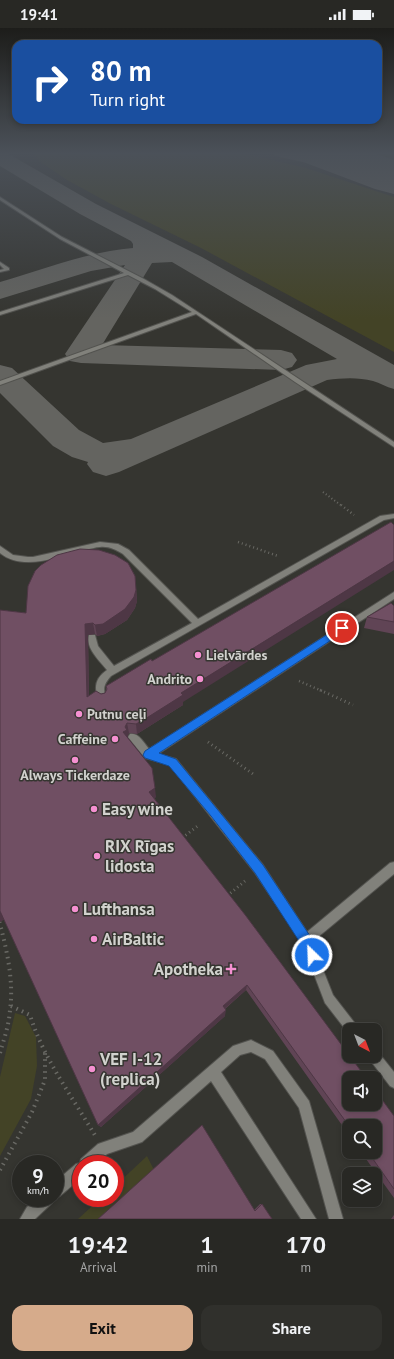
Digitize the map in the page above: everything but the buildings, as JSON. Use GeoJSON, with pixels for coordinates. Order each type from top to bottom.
{"type":"FeatureCollection","features":[{"type":"Feature","properties":{"kind":"lane"},"geometry":{"type":"LineString","coordinates":[[15,208],[61,238],[151,285],[308,390],[394,445]]}},
{"type":"Feature","properties":{"kind":"lane"},"geometry":{"type":"LineString","coordinates":[[0,263],[7,269],[0,271]]}},
{"type":"Feature","properties":{"kind":"lane"},"geometry":{"type":"LineString","coordinates":[[0,314],[128,273]]}},
{"type":"Feature","properties":{"kind":"lane"},"geometry":{"type":"LineString","coordinates":[[0,383],[195,313]]}},
{"type":"Feature","properties":{"kind":"lane"},"geometry":{"type":"LineString","coordinates":[[103,699],[99,694],[99,688],[102,680],[113,671],[382,518],[394,516]]}},
{"type":"Feature","properties":{"kind":"lane"},"geometry":{"type":"LineString","coordinates":[[382,518],[394,526]]}},
{"type":"Feature","properties":{"kind":"lane"},"geometry":{"type":"LineString","coordinates":[[0,549],[6,555],[14,559],[28,560],[100,544],[115,546],[126,552],[197,623]]}},
{"type":"Feature","properties":{"kind":"lane"},"geometry":{"type":"LineString","coordinates":[[148,755],[394,595]]}},
{"type":"Feature","properties":{"kind":"lane"},"geometry":{"type":"LineString","coordinates":[[92,637],[94,646],[113,671]]}},
{"type":"Feature","properties":{"kind":"lane"},"geometry":{"type":"LineString","coordinates":[[133,737],[148,755],[173,762],[259,869],[306,940],[329,999],[348,1023]]}},
{"type":"Feature","properties":{"kind":"lane"},"geometry":{"type":"LineString","coordinates":[[306,940],[394,867]]}},
{"type":"Feature","properties":{"kind":"lane"},"geometry":{"type":"LineString","coordinates":[[96,1155],[103,1149],[137,1137],[237,1050],[251,1046],[269,1055],[305,1105],[336,1219]]}},
{"type":"Feature","properties":{"kind":"lane"},"geometry":{"type":"LineString","coordinates":[[379,1063],[394,1082]]}},
{"type":"Feature","properties":{"kind":"lane"},"geometry":{"type":"LineString","coordinates":[[213,1072],[309,1219]]}},
{"type":"Feature","properties":{"kind":"lane"},"geometry":{"type":"LineString","coordinates":[[64,1183],[72,1177]]}},
{"type":"Feature","properties":{"kind":"lane"},"geometry":{"type":"LineString","coordinates":[[27,1219],[38,1207]]}},
{"type":"Feature","properties":{"kind":"path"},"geometry":{"type":"LineString","coordinates":[[323,492],[354,515]]}},
{"type":"Feature","properties":{"kind":"path"},"geometry":{"type":"LineString","coordinates":[[238,542],[278,556]]}},
{"type":"Feature","properties":{"kind":"path"},"geometry":{"type":"LineString","coordinates":[[299,681],[354,705]]}},
{"type":"Feature","properties":{"kind":"path"},"geometry":{"type":"LineString","coordinates":[[208,742],[253,774]]}},
{"type":"Feature","properties":{"kind":"path"},"geometry":{"type":"LineString","coordinates":[[180,838],[199,825]]}},
{"type":"Feature","properties":{"kind":"path"},"geometry":{"type":"LineString","coordinates":[[225,897],[245,881]]}},
{"type":"Feature","properties":{"kind":"path"},"geometry":{"type":"LineString","coordinates":[[0,922],[7,950],[11,1006],[0,1054]]}},
{"type":"Feature","properties":{"kind":"path"},"geometry":{"type":"LineString","coordinates":[[11,1006],[30,1015],[35,1031],[45,1051],[103,1149]]}},
{"type":"Feature","properties":{"kind":"path"},"geometry":{"type":"LineString","coordinates":[[0,1170],[32,1112],[45,1080],[45,1051]]}},
{"type":"Feature","properties":{"kind":"shaded area"},"geometry":{"type":"Polygon","coordinates":[[[118,208],[394,208],[394,352],[201,248],[118,208]]]}},
{"type":"Feature","properties":{"kind":"shaded area"},"geometry":{"type":"Polygon","coordinates":[[[15,1013],[25,1016],[36,1037],[37,1066],[31,1099],[0,1156],[0,1077],[15,1013]]]}},
{"type":"Feature","properties":{"kind":"shaded area"},"geometry":{"type":"Polygon","coordinates":[[[147,1156],[154,1170],[124,1197],[124,1178],[147,1156]]]}},
{"type":"Feature","properties":{"kind":"shaded area"},"geometry":{"type":"Polygon","coordinates":[[[91,1207],[113,1207],[100,1219],[78,1219],[91,1207]]]}},
{"type":"Feature","properties":{"kind":"taxiway"},"geometry":{"type":"LineString","coordinates":[[86,208],[139,235]]}},
{"type":"Feature","properties":{"kind":"taxiway"},"geometry":{"type":"LineString","coordinates":[[139,235],[193,263],[394,379]]}},
{"type":"Feature","properties":{"kind":"taxiway"},"geometry":{"type":"LineString","coordinates":[[139,235],[146,244],[146,252],[144,255]]}},
{"type":"Feature","properties":{"kind":"taxiway"},"geometry":{"type":"LineString","coordinates":[[0,291],[103,260],[144,255]]}},
{"type":"Feature","properties":{"kind":"taxiway"},"geometry":{"type":"LineString","coordinates":[[144,255],[81,354],[281,360]]}},
{"type":"Feature","properties":{"kind":"taxiway"},"geometry":{"type":"LineString","coordinates":[[144,255],[166,256]]}},
{"type":"Feature","properties":{"kind":"taxiway"},"geometry":{"type":"LineString","coordinates":[[106,464],[318,372],[334,369],[350,369],[381,373]]}},
{"type":"Feature","properties":{"kind":"taxiway"},"geometry":{"type":"LineString","coordinates":[[0,375],[66,438],[85,449],[102,454],[121,453],[142,448]]}},
{"type":"Feature","properties":{"kind":"place","name":"Lielvārdes"},"geometry":{"type":"Point","coordinates":[198,655]}},
{"type":"Feature","properties":{"kind":"place","name":"Andrito"},"geometry":{"type":"Point","coordinates":[200,679]}},
{"type":"Feature","properties":{"kind":"place","name":"Putnu ceļi"},"geometry":{"type":"Point","coordinates":[79,714]}},
{"type":"Feature","properties":{"kind":"place","name":"Caffeine"},"geometry":{"type":"Point","coordinates":[115,739]}},
{"type":"Feature","properties":{"kind":"place","name":"Always Tickerdaze"},"geometry":{"type":"Point","coordinates":[75,760]}},
{"type":"Feature","properties":{"kind":"place","name":"Easy wine"},"geometry":{"type":"Point","coordinates":[94,809]}},
{"type":"Feature","properties":{"kind":"place","name":"RIX Rīgas lidosta"},"geometry":{"type":"Point","coordinates":[97,856]}},
{"type":"Feature","properties":{"kind":"place","name":"Lufthansa"},"geometry":{"type":"Point","coordinates":[75,909]}},
{"type":"Feature","properties":{"kind":"place","name":"AirBaltic"},"geometry":{"type":"Point","coordinates":[94,939]}},
{"type":"Feature","properties":{"kind":"place","name":"Apotheka"},"geometry":{"type":"Point","coordinates":[231,969]}},
{"type":"Feature","properties":{"kind":"place","name":"VEF I-12 (replica)"},"geometry":{"type":"Point","coordinates":[92,1069]}},
{"type":"Feature","properties":{"kind":"route"},"geometry":{"type":"LineString","coordinates":[[312,955],[306,940],[259,869],[215,812],[173,762],[148,755],[342,628]]}}]}
